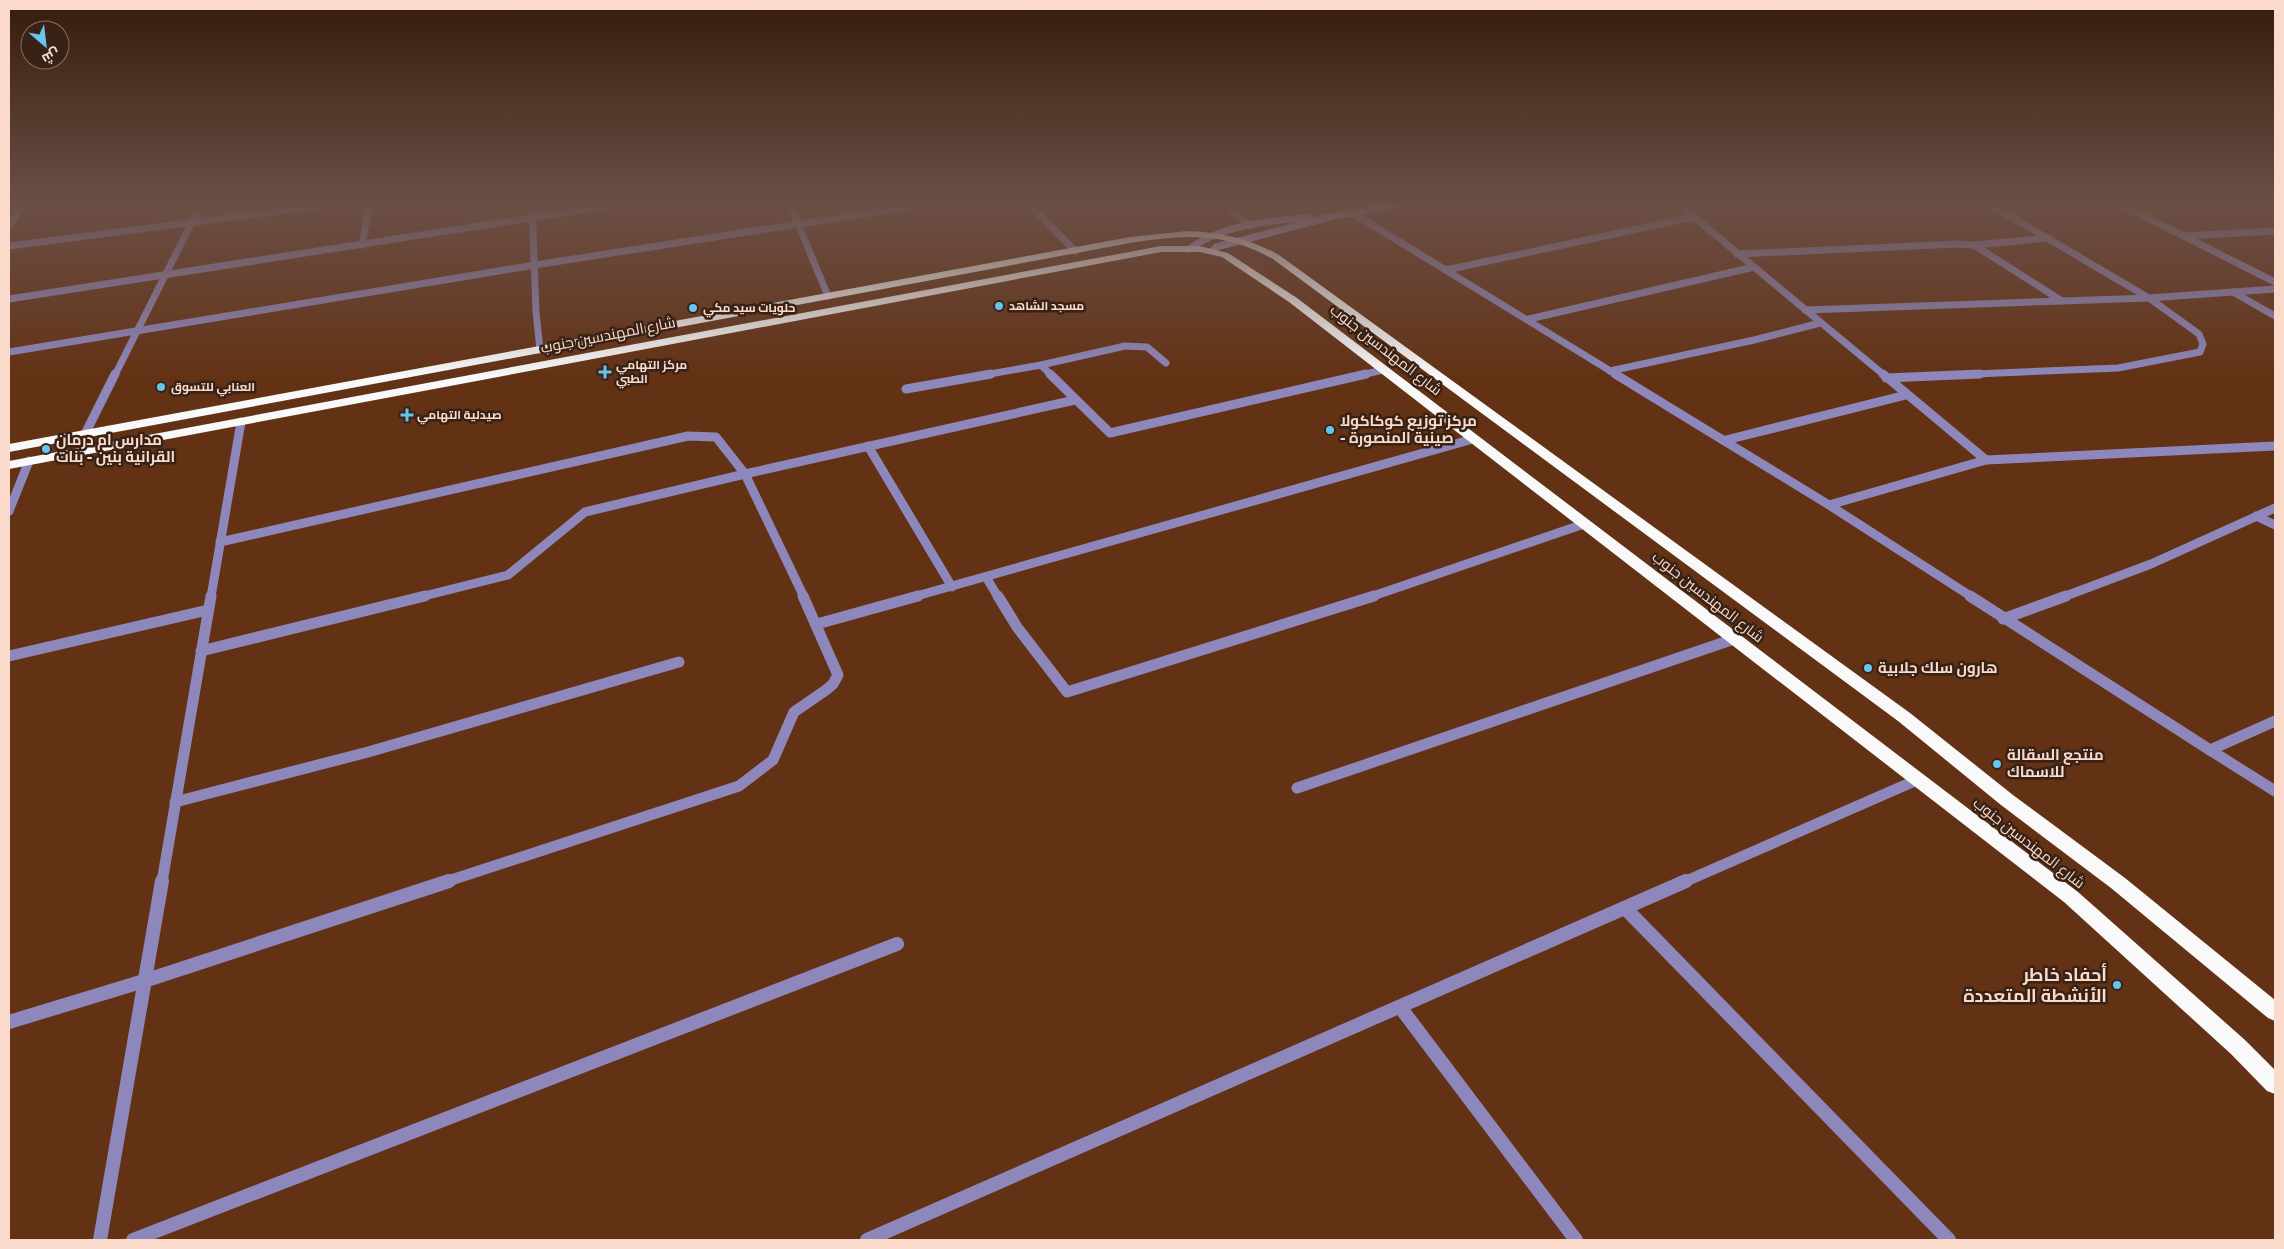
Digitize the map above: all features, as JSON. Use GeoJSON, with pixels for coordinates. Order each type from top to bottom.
{"type":"FeatureCollection","features":[{"type":"Feature","properties":{"kind":"highway","name":"شارع المهندسين جنوب"},"geometry":{"type":"LineString","coordinates":[[9,448],[1024,260]]}},
{"type":"Feature","properties":{"kind":"highway","name":"شارع المهندسين جنوب"},"geometry":{"type":"LineString","coordinates":[[9,465],[1103,260]]}},
{"type":"Feature","properties":{"kind":"highway","name":"شارع المهندسين جنوب"},"geometry":{"type":"LineString","coordinates":[[1232,260],[1252,270],[2071,897],[2238,1047],[2275,1084]]}},
{"type":"Feature","properties":{"kind":"highway","name":"شارع المهندسين جنوب"},"geometry":{"type":"LineString","coordinates":[[1280,260],[1904,717],[2007,800],[2118,883],[2275,1012]]}},
{"type":"Feature","properties":{"kind":"street"},"geometry":{"type":"LineString","coordinates":[[85,434],[173,260]]}},
{"type":"Feature","properties":{"kind":"street"},"geometry":{"type":"LineString","coordinates":[[9,298],[256,260]]}},
{"type":"Feature","properties":{"kind":"street"},"geometry":{"type":"LineString","coordinates":[[535,260],[536,312],[540,350]]}},
{"type":"Feature","properties":{"kind":"street"},"geometry":{"type":"LineString","coordinates":[[9,352],[565,260]]}},
{"type":"Feature","properties":{"kind":"street"},"geometry":{"type":"LineString","coordinates":[[813,260],[828,296]]}},
{"type":"Feature","properties":{"kind":"street"},"geometry":{"type":"LineString","coordinates":[[1430,260],[1726,440],[2003,619],[2275,791]]}},
{"type":"Feature","properties":{"kind":"street"},"geometry":{"type":"LineString","coordinates":[[1446,270],[1491,260]]}},
{"type":"Feature","properties":{"kind":"street"},"geometry":{"type":"LineString","coordinates":[[1745,260],[1986,460]]}},
{"type":"Feature","properties":{"kind":"street"},"geometry":{"type":"LineString","coordinates":[[1997,260],[2062,301]]}},
{"type":"Feature","properties":{"kind":"street"},"geometry":{"type":"LineString","coordinates":[[1886,378],[2118,368],[2200,352],[2203,344],[2199,334],[2149,298],[2086,260]]}},
{"type":"Feature","properties":{"kind":"street"},"geometry":{"type":"LineString","coordinates":[[2232,260],[2275,282]]}},
{"type":"Feature","properties":{"kind":"street"},"geometry":{"type":"LineString","coordinates":[[1529,319],[1754,267]]}},
{"type":"Feature","properties":{"kind":"street"},"geometry":{"type":"LineString","coordinates":[[1805,310],[2149,298],[2275,289]]}},
{"type":"Feature","properties":{"kind":"street"},"geometry":{"type":"LineString","coordinates":[[2233,292],[2275,316]]}},
{"type":"Feature","properties":{"kind":"street"},"geometry":{"type":"LineString","coordinates":[[1610,371],[1754,340],[1820,323]]}},
{"type":"Feature","properties":{"kind":"street"},"geometry":{"type":"LineString","coordinates":[[906,389],[1042,365],[1125,346],[1147,347],[1166,364]]}},
{"type":"Feature","properties":{"kind":"street"},"geometry":{"type":"LineString","coordinates":[[1042,365],[1110,433],[1383,370]]}},
{"type":"Feature","properties":{"kind":"street"},"geometry":{"type":"LineString","coordinates":[[1726,440],[1906,395]]}},
{"type":"Feature","properties":{"kind":"street"},"geometry":{"type":"LineString","coordinates":[[201,652],[508,575],[585,512],[1075,400]]}},
{"type":"Feature","properties":{"kind":"street"},"geometry":{"type":"LineString","coordinates":[[100,1240],[241,422]]}},
{"type":"Feature","properties":{"kind":"street"},"geometry":{"type":"LineString","coordinates":[[9,1022],[144,981],[739,786],[774,760],[794,712],[826,690],[833,684],[838,675],[817,624],[745,474],[716,437],[688,436],[220,542]]}},
{"type":"Feature","properties":{"kind":"street"},"geometry":{"type":"LineString","coordinates":[[817,624],[1473,439]]}},
{"type":"Feature","properties":{"kind":"street"},"geometry":{"type":"LineString","coordinates":[[868,446],[952,587]]}},
{"type":"Feature","properties":{"kind":"street"},"geometry":{"type":"LineString","coordinates":[[1829,505],[1986,460],[2275,446]]}},
{"type":"Feature","properties":{"kind":"street"},"geometry":{"type":"LineString","coordinates":[[9,511],[29,461]]}},
{"type":"Feature","properties":{"kind":"street"},"geometry":{"type":"LineString","coordinates":[[2003,619],[2151,564],[2275,508]]}},
{"type":"Feature","properties":{"kind":"street"},"geometry":{"type":"LineString","coordinates":[[2256,516],[2275,526]]}},
{"type":"Feature","properties":{"kind":"street"},"geometry":{"type":"LineString","coordinates":[[986,577],[1017,627],[1067,692],[1379,594],[1584,524]]}},
{"type":"Feature","properties":{"kind":"street"},"geometry":{"type":"LineString","coordinates":[[9,656],[208,610]]}},
{"type":"Feature","properties":{"kind":"street"},"geometry":{"type":"LineString","coordinates":[[1297,788],[1734,639]]}},
{"type":"Feature","properties":{"kind":"street"},"geometry":{"type":"LineString","coordinates":[[175,802],[368,752],[679,662]]}},
{"type":"Feature","properties":{"kind":"street"},"geometry":{"type":"LineString","coordinates":[[2210,750],[2275,721]]}},
{"type":"Feature","properties":{"kind":"street"},"geometry":{"type":"LineString","coordinates":[[867,1240],[1917,780]]}},
{"type":"Feature","properties":{"kind":"street"},"geometry":{"type":"LineString","coordinates":[[1625,908],[1949,1240]]}},
{"type":"Feature","properties":{"kind":"street"},"geometry":{"type":"LineString","coordinates":[[133,1240],[897,944]]}},
{"type":"Feature","properties":{"kind":"street"},"geometry":{"type":"LineString","coordinates":[[1400,1007],[1576,1240]]}},
{"type":"Feature","properties":{"kind":"place","name":"مسجد الشاهد"},"geometry":{"type":"Point","coordinates":[999,306]}},
{"type":"Feature","properties":{"kind":"place","name":"حلويات سيد مكي"},"geometry":{"type":"Point","coordinates":[693,308]}},
{"type":"Feature","properties":{"kind":"place","name":"مركز التهامي الطبي"},"geometry":{"type":"Point","coordinates":[605,372]}},
{"type":"Feature","properties":{"kind":"place","name":"العنابي للتسوق"},"geometry":{"type":"Point","coordinates":[161,387]}},
{"type":"Feature","properties":{"kind":"place","name":"صيدلية التهامي"},"geometry":{"type":"Point","coordinates":[407,415]}},
{"type":"Feature","properties":{"kind":"place","name":"مركز توزيع كوكاكولا - صينية المنصورة"},"geometry":{"type":"Point","coordinates":[1330,430]}},
{"type":"Feature","properties":{"kind":"place","name":"مدارس ام درمان القرانية بنين - بنات"},"geometry":{"type":"Point","coordinates":[46,449]}},
{"type":"Feature","properties":{"kind":"place","name":"هارون سلك جلابية"},"geometry":{"type":"Point","coordinates":[1868,668]}},
{"type":"Feature","properties":{"kind":"place","name":"منتجع السقالة للاسماك"},"geometry":{"type":"Point","coordinates":[1997,764]}},
{"type":"Feature","properties":{"kind":"place","name":"أحفاد خاطر الأنشطة المتعددة"},"geometry":{"type":"Point","coordinates":[2117,985]}}]}
